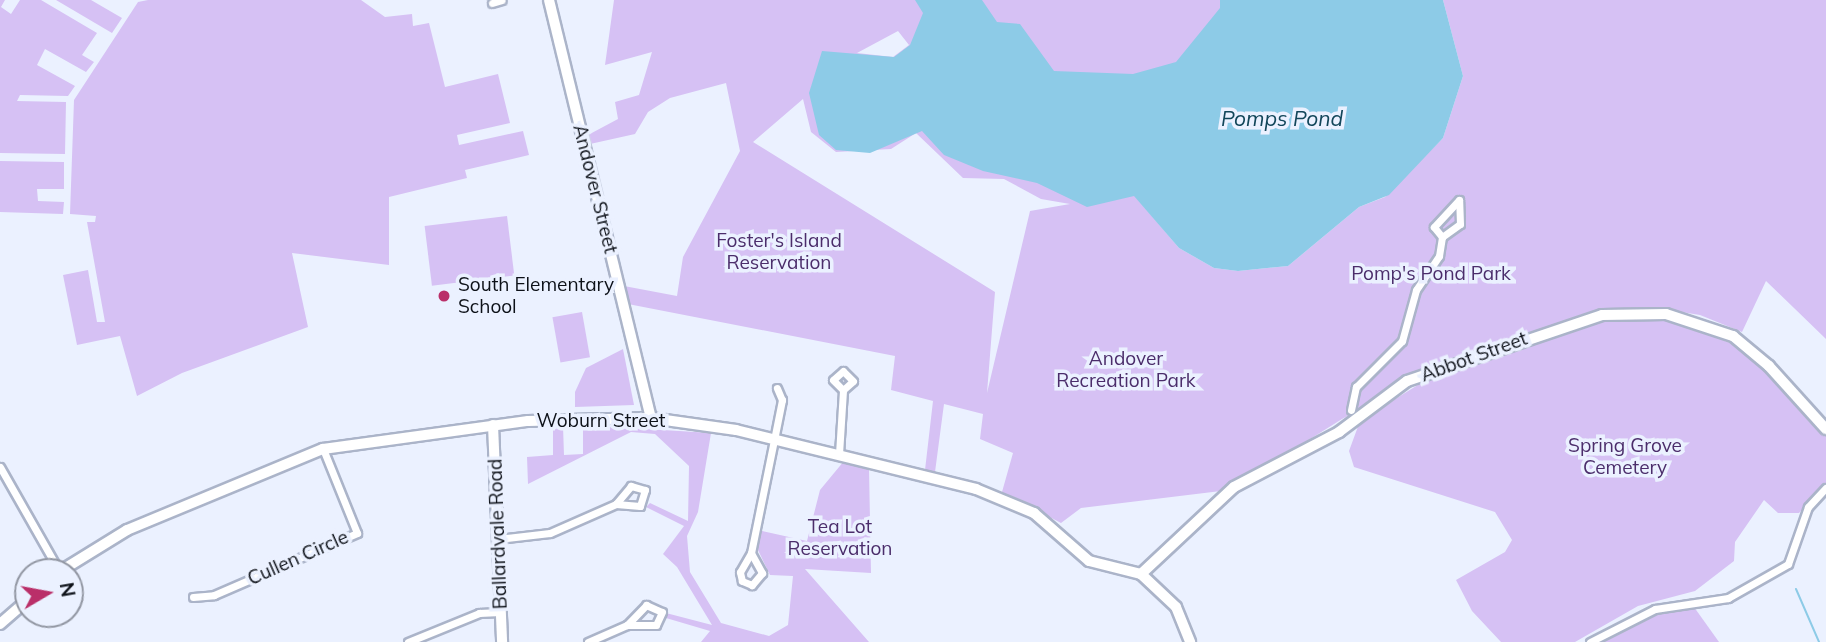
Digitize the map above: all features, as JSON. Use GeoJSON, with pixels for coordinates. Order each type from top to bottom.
{"type":"FeatureCollection","features":[{"type":"Feature","properties":{"kind":"street"},"geometry":{"type":"LineString","coordinates":[[492,3],[502,0]]}},
{"type":"Feature","properties":{"kind":"street","name":"Andover Street"},"geometry":{"type":"LineString","coordinates":[[549,0],[651,418]]}},
{"type":"Feature","properties":{"kind":"street"},"geometry":{"type":"LineString","coordinates":[[1351,410],[1356,387],[1402,341],[1410,302],[1439,256],[1443,237],[1460,224],[1459,200],[1434,227],[1443,237]]}},
{"type":"Feature","properties":{"kind":"street","name":"Abbot Street"},"geometry":{"type":"LineString","coordinates":[[1141,574],[1234,487],[1339,432],[1407,381],[1602,315],[1667,314],[1733,337],[1769,366],[1826,429]]}},
{"type":"Feature","properties":{"kind":"street"},"geometry":{"type":"LineString","coordinates":[[751,553],[782,401],[777,388]]}},
{"type":"Feature","properties":{"kind":"street"},"geometry":{"type":"LineString","coordinates":[[839,454],[843,390]]}},
{"type":"Feature","properties":{"kind":"street","name":"Woburn Street"},"geometry":{"type":"LineString","coordinates":[[82,558],[127,530],[323,449],[493,425],[651,418],[839,454],[1017,504],[1051,525],[1089,561],[1141,574]]}},
{"type":"Feature","properties":{"kind":"street","name":"Ballardvale Road"},"geometry":{"type":"LineString","coordinates":[[493,425],[502,642]]}},
{"type":"Feature","properties":{"kind":"street","name":"Cullen Circle"},"geometry":{"type":"LineString","coordinates":[[193,597],[214,595],[357,533],[323,449]]}},
{"type":"Feature","properties":{"kind":"street"},"geometry":{"type":"LineString","coordinates":[[0,467],[51,558]]}},
{"type":"Feature","properties":{"kind":"street"},"geometry":{"type":"LineString","coordinates":[[1590,642],[1655,609],[1728,598],[1788,564],[1808,507],[1826,488]]}},
{"type":"Feature","properties":{"kind":"street"},"geometry":{"type":"LineString","coordinates":[[498,539],[550,533],[616,504]]}},
{"type":"Feature","properties":{"kind":"street"},"geometry":{"type":"LineString","coordinates":[[1141,574],[1176,607],[1191,642]]}},
{"type":"Feature","properties":{"kind":"street"},"geometry":{"type":"LineString","coordinates":[[587,642],[627,625],[656,625],[662,612],[646,605],[627,625]]}},
{"type":"Feature","properties":{"kind":"street"},"geometry":{"type":"LineString","coordinates":[[408,642],[479,613],[500,612]]}},
{"type":"Feature","properties":{"kind":"green space"},"geometry":{"type":"Polygon","coordinates":[[[0,0],[5,0],[1,7],[11,14],[20,0],[41,0],[97,33],[82,55],[94,62],[86,72],[45,49],[37,65],[75,86],[68,96],[20,95],[17,101],[66,102],[65,154],[0,153],[0,0]]]}},
{"type":"Feature","properties":{"kind":"green space"},"geometry":{"type":"Polygon","coordinates":[[[56,0],[91,0],[122,18],[112,33],[56,0]]]}},
{"type":"Feature","properties":{"kind":"green space"},"geometry":{"type":"Polygon","coordinates":[[[361,0],[385,17],[412,14],[413,26],[429,23],[445,87],[498,74],[510,123],[457,135],[459,145],[523,131],[529,155],[465,170],[467,178],[389,197],[389,265],[292,253],[308,327],[182,373],[137,396],[120,336],[77,345],[63,275],[88,270],[97,322],[105,322],[87,222],[95,222],[96,216],[70,214],[74,100],[138,2],[361,0]]]}},
{"type":"Feature","properties":{"kind":"green space"},"geometry":{"type":"Polygon","coordinates":[[[614,0],[1367,0],[1134,195],[1179,248],[1214,268],[1238,271],[1288,266],[1359,207],[1385,197],[1443,138],[1463,76],[1443,0],[1826,0],[1826,339],[1766,281],[1742,332],[1700,315],[1657,308],[1628,309],[1549,326],[1445,363],[1342,419],[1229,490],[1081,508],[1061,523],[1002,492],[1013,453],[980,439],[983,414],[944,404],[935,472],[925,470],[933,401],[891,390],[895,356],[628,304],[624,286],[677,296],[683,257],[740,151],[726,83],[670,98],[648,112],[635,134],[590,144],[588,135],[618,119],[615,102],[639,95],[652,52],[605,65],[614,0]],[[898,31],[857,53],[893,57],[909,45],[898,31]],[[803,99],[753,142],[995,292],[987,393],[1030,211],[1070,204],[1041,199],[1004,179],[963,178],[916,133],[891,149],[836,152],[811,132],[803,99]]]}},
{"type":"Feature","properties":{"kind":"green space"},"geometry":{"type":"Polygon","coordinates":[[[0,161],[64,162],[64,189],[37,189],[38,201],[64,202],[63,214],[0,212],[0,161]]]}},
{"type":"Feature","properties":{"kind":"green space"},"geometry":{"type":"Polygon","coordinates":[[[507,216],[514,276],[432,286],[425,226],[507,216]]]}},
{"type":"Feature","properties":{"kind":"green space"},"geometry":{"type":"Polygon","coordinates":[[[582,312],[590,357],[560,363],[552,317],[582,312]]]}},
{"type":"Feature","properties":{"kind":"green space","name":"Spring Grove Cemetery"},"geometry":{"type":"Polygon","coordinates":[[[1638,316],[1666,317],[1745,349],[1826,434],[1826,483],[1799,513],[1778,513],[1764,500],[1735,542],[1734,561],[1695,591],[1638,606],[1575,642],[1501,642],[1472,611],[1456,580],[1505,552],[1512,540],[1495,512],[1354,467],[1349,451],[1360,421],[1429,378],[1600,320],[1638,316]]]}},
{"type":"Feature","properties":{"kind":"green space"},"geometry":{"type":"Polygon","coordinates":[[[623,349],[634,405],[575,407],[575,392],[586,368],[623,349]]]}},
{"type":"Feature","properties":{"kind":"green space","name":"Tea Lot Reservation"},"geometry":{"type":"Polygon","coordinates":[[[583,425],[711,433],[698,512],[687,536],[690,572],[721,623],[769,636],[788,625],[793,576],[770,575],[757,548],[758,530],[807,541],[820,490],[844,461],[869,468],[871,573],[805,569],[869,642],[701,642],[710,631],[666,618],[666,613],[712,625],[677,567],[663,554],[684,526],[646,507],[650,503],[688,521],[689,466],[655,434],[631,432],[528,484],[527,457],[553,455],[553,426],[563,426],[564,455],[583,454],[583,425]]]}},
{"type":"Feature","properties":{"kind":"green space"},"geometry":{"type":"Polygon","coordinates":[[[1694,607],[1719,642],[1601,642],[1654,615],[1694,607]]]}},
{"type":"Feature","properties":{"kind":"water","name":"Pomps Pond"},"geometry":{"type":"Polygon","coordinates":[[[915,0],[982,0],[997,22],[1020,24],[1054,71],[1133,74],[1176,62],[1220,8],[1220,0],[1443,0],[1463,76],[1443,138],[1389,195],[1359,207],[1288,266],[1238,271],[1214,268],[1179,248],[1134,196],[1087,207],[1037,183],[983,171],[944,155],[922,131],[870,153],[836,150],[819,135],[809,93],[822,51],[894,57],[910,45],[923,13],[915,0]]]}},
{"type":"Feature","properties":{"kind":"waterway"},"geometry":{"type":"LineString","coordinates":[[1796,589],[1819,642]]}},
{"type":"Feature","properties":{"kind":"place","name":"South Elementary School"},"geometry":{"type":"Point","coordinates":[444,296]}},
{"type":"Feature","properties":{"kind":"park label","name":"Foster's Island Reservation"},"geometry":{"type":"Point","coordinates":[779,252]}},
{"type":"Feature","properties":{"kind":"park label","name":"Pomp's Pond Park"},"geometry":{"type":"Point","coordinates":[1431,274]}},
{"type":"Feature","properties":{"kind":"park label","name":"Andover Recreation Park"},"geometry":{"type":"Point","coordinates":[1126,370]}}]}
